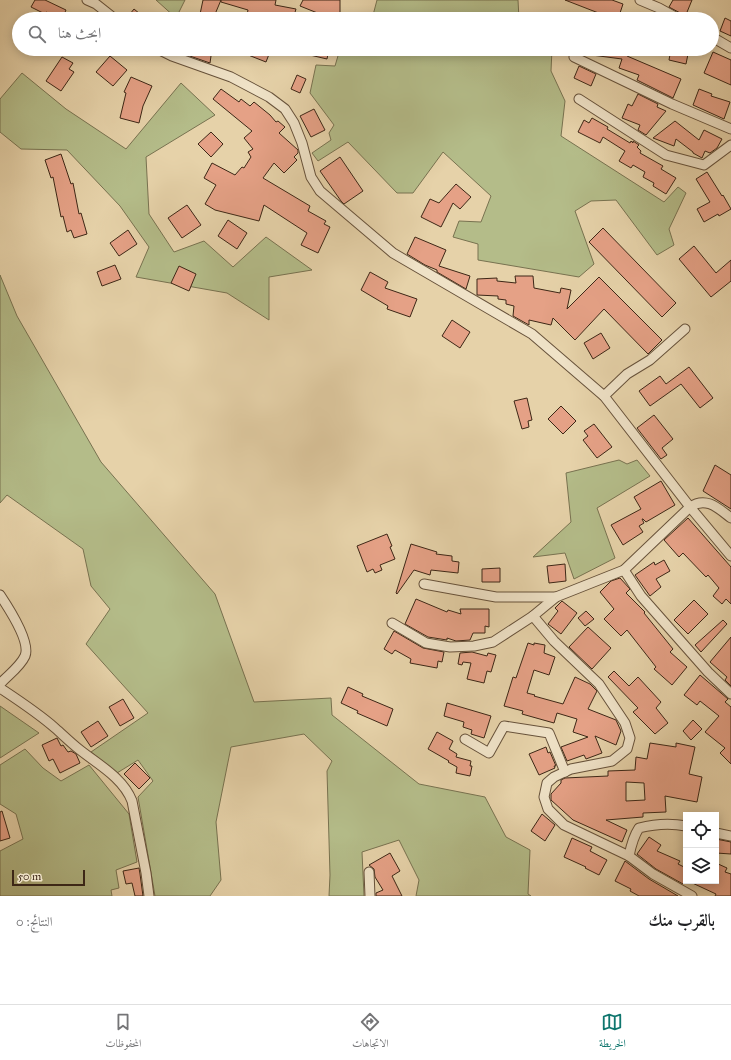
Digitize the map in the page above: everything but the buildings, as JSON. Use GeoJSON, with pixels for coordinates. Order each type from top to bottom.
{"type":"FeatureCollection","features":[{"type":"Feature","properties":{"kind":"street"},"geometry":{"type":"LineString","coordinates":[[87,0],[96,4],[106,12]]}},
{"type":"Feature","properties":{"kind":"street"},"geometry":{"type":"LineString","coordinates":[[640,0],[666,12]]}},
{"type":"Feature","properties":{"kind":"street"},"geometry":{"type":"LineString","coordinates":[[719,41],[731,48]]}},
{"type":"Feature","properties":{"kind":"street"},"geometry":{"type":"LineString","coordinates":[[172,56],[231,77],[270,97],[285,109],[294,123],[302,143],[311,177],[320,191],[393,253],[532,334],[604,396],[690,507],[731,556]]}},
{"type":"Feature","properties":{"kind":"street"},"geometry":{"type":"LineString","coordinates":[[574,57],[672,104],[731,129]]}},
{"type":"Feature","properties":{"kind":"street"},"geometry":{"type":"LineString","coordinates":[[579,99],[666,155],[704,165],[731,145]]}},
{"type":"Feature","properties":{"kind":"street"},"geometry":{"type":"LineString","coordinates":[[604,396],[627,374],[650,360],[685,329]]}},
{"type":"Feature","properties":{"kind":"street"},"geometry":{"type":"LineString","coordinates":[[392,623],[426,643],[450,647],[493,642],[533,616],[556,597],[624,570],[696,503],[706,502],[731,518]]}},
{"type":"Feature","properties":{"kind":"street"},"geometry":{"type":"LineString","coordinates":[[624,570],[640,596],[708,672],[731,694]]}},
{"type":"Feature","properties":{"kind":"street"},"geometry":{"type":"LineString","coordinates":[[424,584],[496,597],[556,597]]}},
{"type":"Feature","properties":{"kind":"street"},"geometry":{"type":"LineString","coordinates":[[0,594],[22,634],[26,646],[26,654],[22,662],[0,684]]}},
{"type":"Feature","properties":{"kind":"street"},"geometry":{"type":"LineString","coordinates":[[533,616],[554,641],[599,684],[625,723],[630,738],[626,749],[612,761],[571,769],[554,777],[547,784],[544,797],[548,809],[564,825],[629,856],[653,874],[692,896]]}},
{"type":"Feature","properties":{"kind":"street"},"geometry":{"type":"LineString","coordinates":[[0,688],[54,727],[79,749],[108,771],[128,792],[132,801],[149,896]]}},
{"type":"Feature","properties":{"kind":"street"},"geometry":{"type":"LineString","coordinates":[[465,739],[489,753],[504,726],[549,733],[565,772]]}},
{"type":"Feature","properties":{"kind":"street"},"geometry":{"type":"LineString","coordinates":[[629,856],[630,846],[634,835],[639,828],[653,825],[674,824],[683,826]]}},
{"type":"Feature","properties":{"kind":"street"},"geometry":{"type":"LineString","coordinates":[[719,834],[731,836]]}},
{"type":"Feature","properties":{"kind":"street"},"geometry":{"type":"LineString","coordinates":[[369,872],[370,896]]}},
{"type":"Feature","properties":{"kind":"green space"},"geometry":{"type":"Polygon","coordinates":[[[156,0],[185,0],[179,12],[169,12],[156,0]]]}},
{"type":"Feature","properties":{"kind":"green space"},"geometry":{"type":"Polygon","coordinates":[[[377,0],[518,0],[519,12],[374,12],[377,0]]]}},
{"type":"Feature","properties":{"kind":"green space"},"geometry":{"type":"Polygon","coordinates":[[[338,56],[552,56],[551,71],[565,101],[561,136],[664,202],[678,187],[686,193],[669,229],[674,245],[657,255],[616,200],[591,201],[575,211],[594,264],[579,277],[478,260],[478,244],[453,237],[459,221],[481,222],[491,196],[443,152],[413,193],[397,193],[348,142],[318,161],[312,153],[331,140],[329,133],[334,125],[310,93],[316,65],[335,66],[338,56]]]}},
{"type":"Feature","properties":{"kind":"green space"},"geometry":{"type":"Polygon","coordinates":[[[22,73],[66,109],[126,149],[181,83],[215,115],[146,157],[149,214],[174,252],[204,241],[233,267],[266,237],[312,270],[269,277],[269,320],[227,293],[136,277],[149,247],[120,206],[67,150],[21,149],[0,132],[0,99],[22,73]]]}},
{"type":"Feature","properties":{"kind":"green space"},"geometry":{"type":"Polygon","coordinates":[[[0,275],[17,316],[101,462],[215,594],[254,702],[331,698],[332,715],[419,784],[485,797],[506,837],[530,850],[528,894],[531,896],[416,896],[419,880],[399,840],[362,852],[364,896],[329,896],[330,875],[327,771],[332,761],[304,734],[231,747],[216,822],[221,880],[210,896],[155,896],[138,797],[153,781],[138,760],[117,773],[91,752],[148,713],[86,644],[110,609],[91,586],[83,549],[7,495],[0,503],[0,275]]]}},
{"type":"Feature","properties":{"kind":"green space"},"geometry":{"type":"Polygon","coordinates":[[[619,460],[627,464],[637,460],[650,476],[597,508],[615,558],[574,579],[565,553],[533,557],[571,522],[566,473],[619,460]]]}},
{"type":"Feature","properties":{"kind":"green space"},"geometry":{"type":"Polygon","coordinates":[[[0,706],[39,733],[0,758],[0,706]]]}},
{"type":"Feature","properties":{"kind":"green space"},"geometry":{"type":"Polygon","coordinates":[[[25,749],[43,768],[61,781],[89,765],[129,814],[137,862],[116,870],[119,888],[111,890],[112,896],[0,896],[0,851],[23,839],[16,814],[0,804],[0,765],[25,749]]]}}]}
